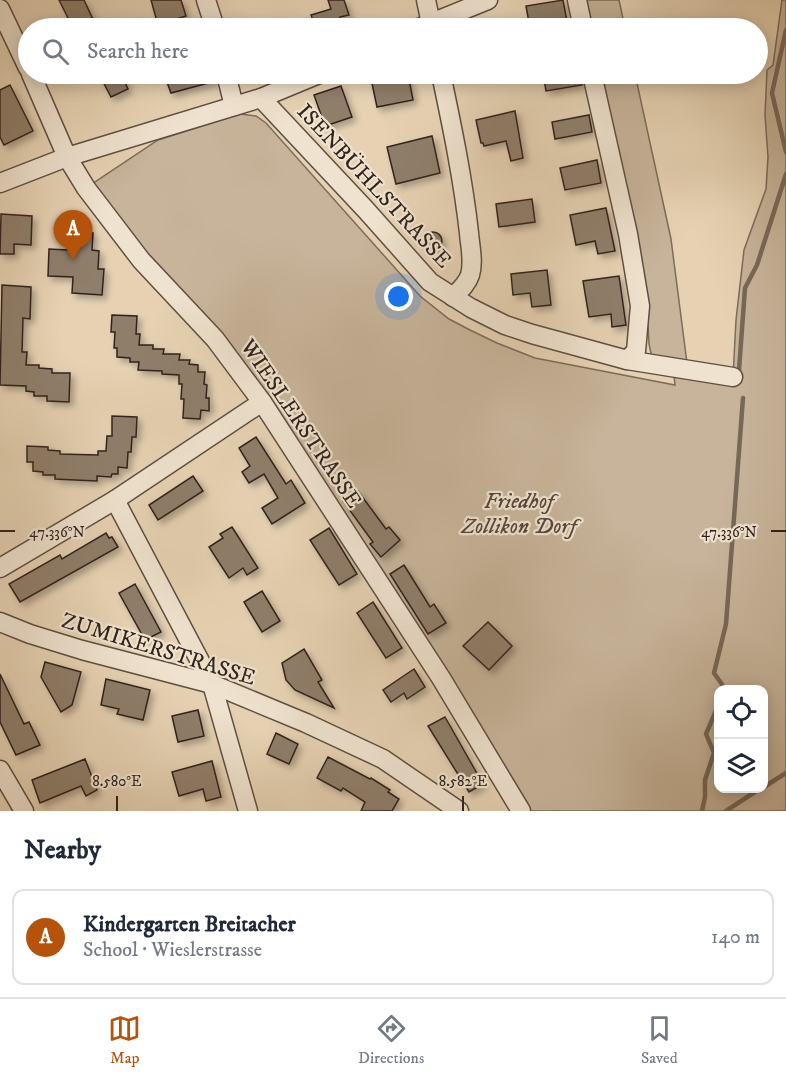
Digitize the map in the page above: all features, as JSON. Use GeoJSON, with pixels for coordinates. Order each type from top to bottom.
{"type":"FeatureCollection","features":[{"type":"Feature","properties":{"kind":"street"},"geometry":{"type":"LineString","coordinates":[[206,0],[212,18]]}},
{"type":"Feature","properties":{"kind":"street"},"geometry":{"type":"LineString","coordinates":[[426,0],[427,18]]}},
{"type":"Feature","properties":{"kind":"street"},"geometry":{"type":"LineString","coordinates":[[448,18],[488,0]]}},
{"type":"Feature","properties":{"kind":"street"},"geometry":{"type":"LineString","coordinates":[[577,0],[581,18]]}},
{"type":"Feature","properties":{"kind":"street"},"geometry":{"type":"LineString","coordinates":[[0,9],[18,47]]}},
{"type":"Feature","properties":{"kind":"street","name":"WIESLERSTRASSE"},"geometry":{"type":"LineString","coordinates":[[35,84],[67,157],[86,188],[141,260],[214,339],[262,402],[441,678],[521,811]]}},
{"type":"Feature","properties":{"kind":"street"},"geometry":{"type":"LineString","coordinates":[[228,84],[234,106]]}},
{"type":"Feature","properties":{"kind":"street"},"geometry":{"type":"LineString","coordinates":[[0,183],[67,157],[261,98],[295,84]]}},
{"type":"Feature","properties":{"kind":"street"},"geometry":{"type":"LineString","coordinates":[[443,84],[456,145],[471,255],[471,273],[466,283],[453,297]]}},
{"type":"Feature","properties":{"kind":"street"},"geometry":{"type":"LineString","coordinates":[[594,84],[628,234],[640,306],[636,351],[627,360]]}},
{"type":"Feature","properties":{"kind":"street","name":"ISENBÜHLSTRASSE"},"geometry":{"type":"LineString","coordinates":[[261,98],[430,282],[471,308],[514,328],[627,360],[733,377]]}},
{"type":"Feature","properties":{"kind":"street"},"geometry":{"type":"LineString","coordinates":[[4,566],[115,500],[262,402]]}},
{"type":"Feature","properties":{"kind":"street"},"geometry":{"type":"LineString","coordinates":[[115,500],[212,684],[248,811]]}},
{"type":"Feature","properties":{"kind":"street","name":"ZUMIKERSTRASSE"},"geometry":{"type":"LineString","coordinates":[[0,622],[82,650],[212,684],[306,723],[383,759],[459,811]]}},
{"type":"Feature","properties":{"kind":"street"},"geometry":{"type":"LineString","coordinates":[[0,770],[24,811]]}},
{"type":"Feature","properties":{"kind":"green space"},"geometry":{"type":"Polygon","coordinates":[[[582,0],[619,0],[623,18],[586,18],[582,0]]]}},
{"type":"Feature","properties":{"kind":"green space","name":"Friedhof Zollikon Dorf"},"geometry":{"type":"Polygon","coordinates":[[[782,0],[786,0],[786,811],[521,811],[262,402],[86,188],[158,140],[240,114],[256,116],[266,123],[420,296],[449,319],[497,343],[535,358],[675,385],[673,367],[733,377],[736,320],[744,250],[766,189],[768,157],[765,115],[768,69],[773,65],[782,0]]]}},
{"type":"Feature","properties":{"kind":"green space"},"geometry":{"type":"Polygon","coordinates":[[[601,84],[637,84],[671,239],[687,363],[652,358],[649,344],[646,286],[601,84]]]}},
{"type":"Feature","properties":{"kind":"building"},"geometry":{"type":"Polygon","coordinates":[[[59,0],[84,0],[92,18],[68,18],[59,0]]]}},
{"type":"Feature","properties":{"kind":"building"},"geometry":{"type":"Polygon","coordinates":[[[151,0],[181,0],[186,16],[156,18],[151,0]]]}},
{"type":"Feature","properties":{"kind":"building"},"geometry":{"type":"Polygon","coordinates":[[[328,0],[344,0],[349,15],[340,18],[312,18],[311,15],[331,9],[328,0]]]}},
{"type":"Feature","properties":{"kind":"building"},"geometry":{"type":"Polygon","coordinates":[[[563,0],[566,18],[528,18],[526,6],[563,0]]]}},
{"type":"Feature","properties":{"kind":"building"},"geometry":{"type":"Polygon","coordinates":[[[104,84],[126,84],[128,89],[111,97],[104,84]]]}},
{"type":"Feature","properties":{"kind":"building"},"geometry":{"type":"Polygon","coordinates":[[[168,84],[205,84],[171,93],[168,84]]]}},
{"type":"Feature","properties":{"kind":"building"},"geometry":{"type":"Polygon","coordinates":[[[372,84],[410,84],[413,100],[377,107],[372,84]]]}},
{"type":"Feature","properties":{"kind":"building"},"geometry":{"type":"Polygon","coordinates":[[[545,84],[582,85],[546,91],[545,84]]]}},
{"type":"Feature","properties":{"kind":"building"},"geometry":{"type":"Polygon","coordinates":[[[10,85],[33,131],[4,145],[0,137],[0,90],[10,85]]]}},
{"type":"Feature","properties":{"kind":"building"},"geometry":{"type":"Polygon","coordinates":[[[341,86],[352,117],[325,126],[314,95],[341,86]]]}},
{"type":"Feature","properties":{"kind":"building"},"geometry":{"type":"Polygon","coordinates":[[[515,111],[523,158],[511,161],[506,141],[484,146],[481,143],[476,120],[515,111]]]}},
{"type":"Feature","properties":{"kind":"building"},"geometry":{"type":"Polygon","coordinates":[[[589,115],[592,132],[555,139],[552,122],[589,115]]]}},
{"type":"Feature","properties":{"kind":"building"},"geometry":{"type":"Polygon","coordinates":[[[432,136],[440,173],[396,184],[387,147],[432,136]]]}},
{"type":"Feature","properties":{"kind":"building"},"geometry":{"type":"Polygon","coordinates":[[[597,160],[601,183],[565,190],[560,168],[597,160]]]}},
{"type":"Feature","properties":{"kind":"building"},"geometry":{"type":"Polygon","coordinates":[[[532,199],[535,222],[499,227],[496,204],[532,199]]]}},
{"type":"Feature","properties":{"kind":"building"},"geometry":{"type":"Polygon","coordinates":[[[606,208],[615,251],[598,254],[595,241],[576,245],[570,215],[606,208]]]}},
{"type":"Feature","properties":{"kind":"building"},"geometry":{"type":"Polygon","coordinates":[[[1,214],[32,216],[31,245],[14,244],[14,254],[0,254],[1,214]]]}},
{"type":"Feature","properties":{"kind":"building"},"geometry":{"type":"Polygon","coordinates":[[[69,232],[93,233],[92,250],[99,251],[98,269],[104,269],[102,295],[72,293],[73,277],[48,276],[49,249],[68,250],[69,232]]]}},
{"type":"Feature","properties":{"kind":"building"},"geometry":{"type":"Polygon","coordinates":[[[433,232],[439,235],[442,241],[439,247],[433,250],[427,247],[424,241],[427,235],[433,232]]]}},
{"type":"Feature","properties":{"kind":"building"},"geometry":{"type":"Polygon","coordinates":[[[547,270],[551,305],[532,307],[530,293],[513,295],[511,274],[547,270]]]}},
{"type":"Feature","properties":{"kind":"building"},"geometry":{"type":"Polygon","coordinates":[[[619,276],[626,325],[612,327],[611,314],[589,317],[583,281],[619,276]]]}},
{"type":"Feature","properties":{"kind":"building"},"geometry":{"type":"Polygon","coordinates":[[[2,285],[31,287],[30,319],[23,318],[22,352],[27,352],[26,365],[39,365],[39,368],[52,369],[52,373],[70,373],[69,402],[47,401],[47,396],[34,396],[34,392],[26,391],[26,386],[0,385],[2,285]]]}},
{"type":"Feature","properties":{"kind":"building"},"geometry":{"type":"Polygon","coordinates":[[[112,315],[137,316],[136,334],[140,334],[139,345],[153,345],[153,349],[164,349],[163,354],[180,354],[179,360],[190,360],[189,364],[198,365],[198,372],[205,372],[204,384],[207,385],[206,398],[209,398],[209,411],[201,410],[200,419],[183,418],[184,399],[181,399],[182,384],[179,384],[179,375],[162,374],[162,371],[138,370],[139,362],[130,362],[130,358],[117,357],[117,348],[114,348],[115,332],[111,332],[112,315]]]}},
{"type":"Feature","properties":{"kind":"building"},"geometry":{"type":"Polygon","coordinates":[[[112,416],[137,417],[136,437],[132,437],[127,468],[118,467],[118,474],[112,474],[111,477],[97,476],[97,481],[55,479],[55,475],[43,475],[43,472],[33,471],[33,462],[27,462],[27,446],[48,447],[48,450],[60,451],[60,454],[98,455],[98,451],[106,451],[107,436],[112,436],[112,416]]]}},
{"type":"Feature","properties":{"kind":"building"},"geometry":{"type":"Polygon","coordinates":[[[256,437],[286,484],[291,480],[305,503],[272,524],[262,508],[278,498],[264,474],[249,483],[242,472],[250,466],[239,448],[256,437]]]}},
{"type":"Feature","properties":{"kind":"building"},"geometry":{"type":"Polygon","coordinates":[[[193,476],[203,491],[158,520],[149,505],[193,476]]]}},
{"type":"Feature","properties":{"kind":"building"},"geometry":{"type":"Polygon","coordinates":[[[358,491],[386,529],[389,527],[400,540],[381,557],[370,544],[373,542],[343,501],[358,491]]]}},
{"type":"Feature","properties":{"kind":"building"},"geometry":{"type":"Polygon","coordinates":[[[232,527],[258,568],[247,575],[243,568],[229,578],[209,547],[223,538],[220,534],[232,527]]]}},
{"type":"Feature","properties":{"kind":"building"},"geometry":{"type":"Polygon","coordinates":[[[329,528],[357,574],[339,585],[310,540],[329,528]]]}},
{"type":"Feature","properties":{"kind":"building"},"geometry":{"type":"Polygon","coordinates":[[[106,533],[109,538],[112,537],[118,547],[20,602],[9,584],[60,555],[62,559],[106,533]]]}},
{"type":"Feature","properties":{"kind":"building"},"geometry":{"type":"Polygon","coordinates":[[[404,565],[430,607],[434,604],[446,623],[428,634],[390,574],[404,565]]]}},
{"type":"Feature","properties":{"kind":"building"},"geometry":{"type":"Polygon","coordinates":[[[135,584],[161,632],[145,640],[119,593],[135,584]]]}},
{"type":"Feature","properties":{"kind":"building"},"geometry":{"type":"Polygon","coordinates":[[[262,591],[280,621],[262,632],[244,602],[262,591]]]}},
{"type":"Feature","properties":{"kind":"building"},"geometry":{"type":"Polygon","coordinates":[[[373,602],[402,648],[386,658],[357,613],[373,602]]]}},
{"type":"Feature","properties":{"kind":"building"},"geometry":{"type":"Polygon","coordinates":[[[488,622],[512,646],[489,670],[463,646],[488,622]]]}},
{"type":"Feature","properties":{"kind":"building"},"geometry":{"type":"Polygon","coordinates":[[[304,649],[322,680],[318,682],[334,708],[295,690],[286,680],[282,663],[304,649]]]}},
{"type":"Feature","properties":{"kind":"building"},"geometry":{"type":"Polygon","coordinates":[[[45,662],[81,672],[72,705],[61,712],[41,677],[45,662]]]}},
{"type":"Feature","properties":{"kind":"building"},"geometry":{"type":"Polygon","coordinates":[[[414,669],[425,687],[407,699],[404,693],[391,702],[383,690],[414,669]]]}},
{"type":"Feature","properties":{"kind":"building"},"geometry":{"type":"Polygon","coordinates":[[[0,674],[24,724],[29,722],[40,745],[16,755],[0,722],[0,674]]]}},
{"type":"Feature","properties":{"kind":"building"},"geometry":{"type":"Polygon","coordinates":[[[106,679],[150,690],[143,720],[117,714],[119,709],[101,705],[106,679]]]}},
{"type":"Feature","properties":{"kind":"building"},"geometry":{"type":"Polygon","coordinates":[[[198,710],[204,736],[178,742],[172,716],[198,710]]]}},
{"type":"Feature","properties":{"kind":"building"},"geometry":{"type":"Polygon","coordinates":[[[445,717],[483,784],[469,792],[428,726],[445,717]]]}},
{"type":"Feature","properties":{"kind":"building"},"geometry":{"type":"Polygon","coordinates":[[[276,733],[298,744],[289,764],[267,754],[276,733]]]}},
{"type":"Feature","properties":{"kind":"building"},"geometry":{"type":"Polygon","coordinates":[[[328,757],[390,790],[388,792],[399,799],[392,811],[361,811],[365,802],[343,788],[341,791],[317,778],[328,757]]]}},
{"type":"Feature","properties":{"kind":"building"},"geometry":{"type":"Polygon","coordinates":[[[85,759],[97,790],[86,796],[81,786],[40,803],[32,780],[85,759]]]}},
{"type":"Feature","properties":{"kind":"building"},"geometry":{"type":"Polygon","coordinates":[[[212,761],[221,797],[206,801],[203,789],[179,796],[172,772],[212,761]]]}},
{"type":"Feature","properties":{"kind":"waterway"},"geometry":{"type":"LineString","coordinates":[[786,30],[772,93],[786,152]]}},
{"type":"Feature","properties":{"kind":"waterway"},"geometry":{"type":"LineString","coordinates":[[739,370],[745,288],[757,265],[786,174]]}},
{"type":"Feature","properties":{"kind":"waterway"},"geometry":{"type":"LineString","coordinates":[[722,685],[714,673],[726,624],[743,398]]}},
{"type":"Feature","properties":{"kind":"waterway"},"geometry":{"type":"LineString","coordinates":[[702,811],[705,780],[714,753],[706,734],[714,715]]}},
{"type":"Feature","properties":{"kind":"waterway"},"geometry":{"type":"LineString","coordinates":[[768,784],[786,773]]}},
{"type":"Feature","properties":{"kind":"waterway"},"geometry":{"type":"LineString","coordinates":[[726,811],[753,793]]}},
{"type":"Feature","properties":{"kind":"place","name":"Kindergarten Breitacher"},"geometry":{"type":"Point","coordinates":[73,260]}}]}
